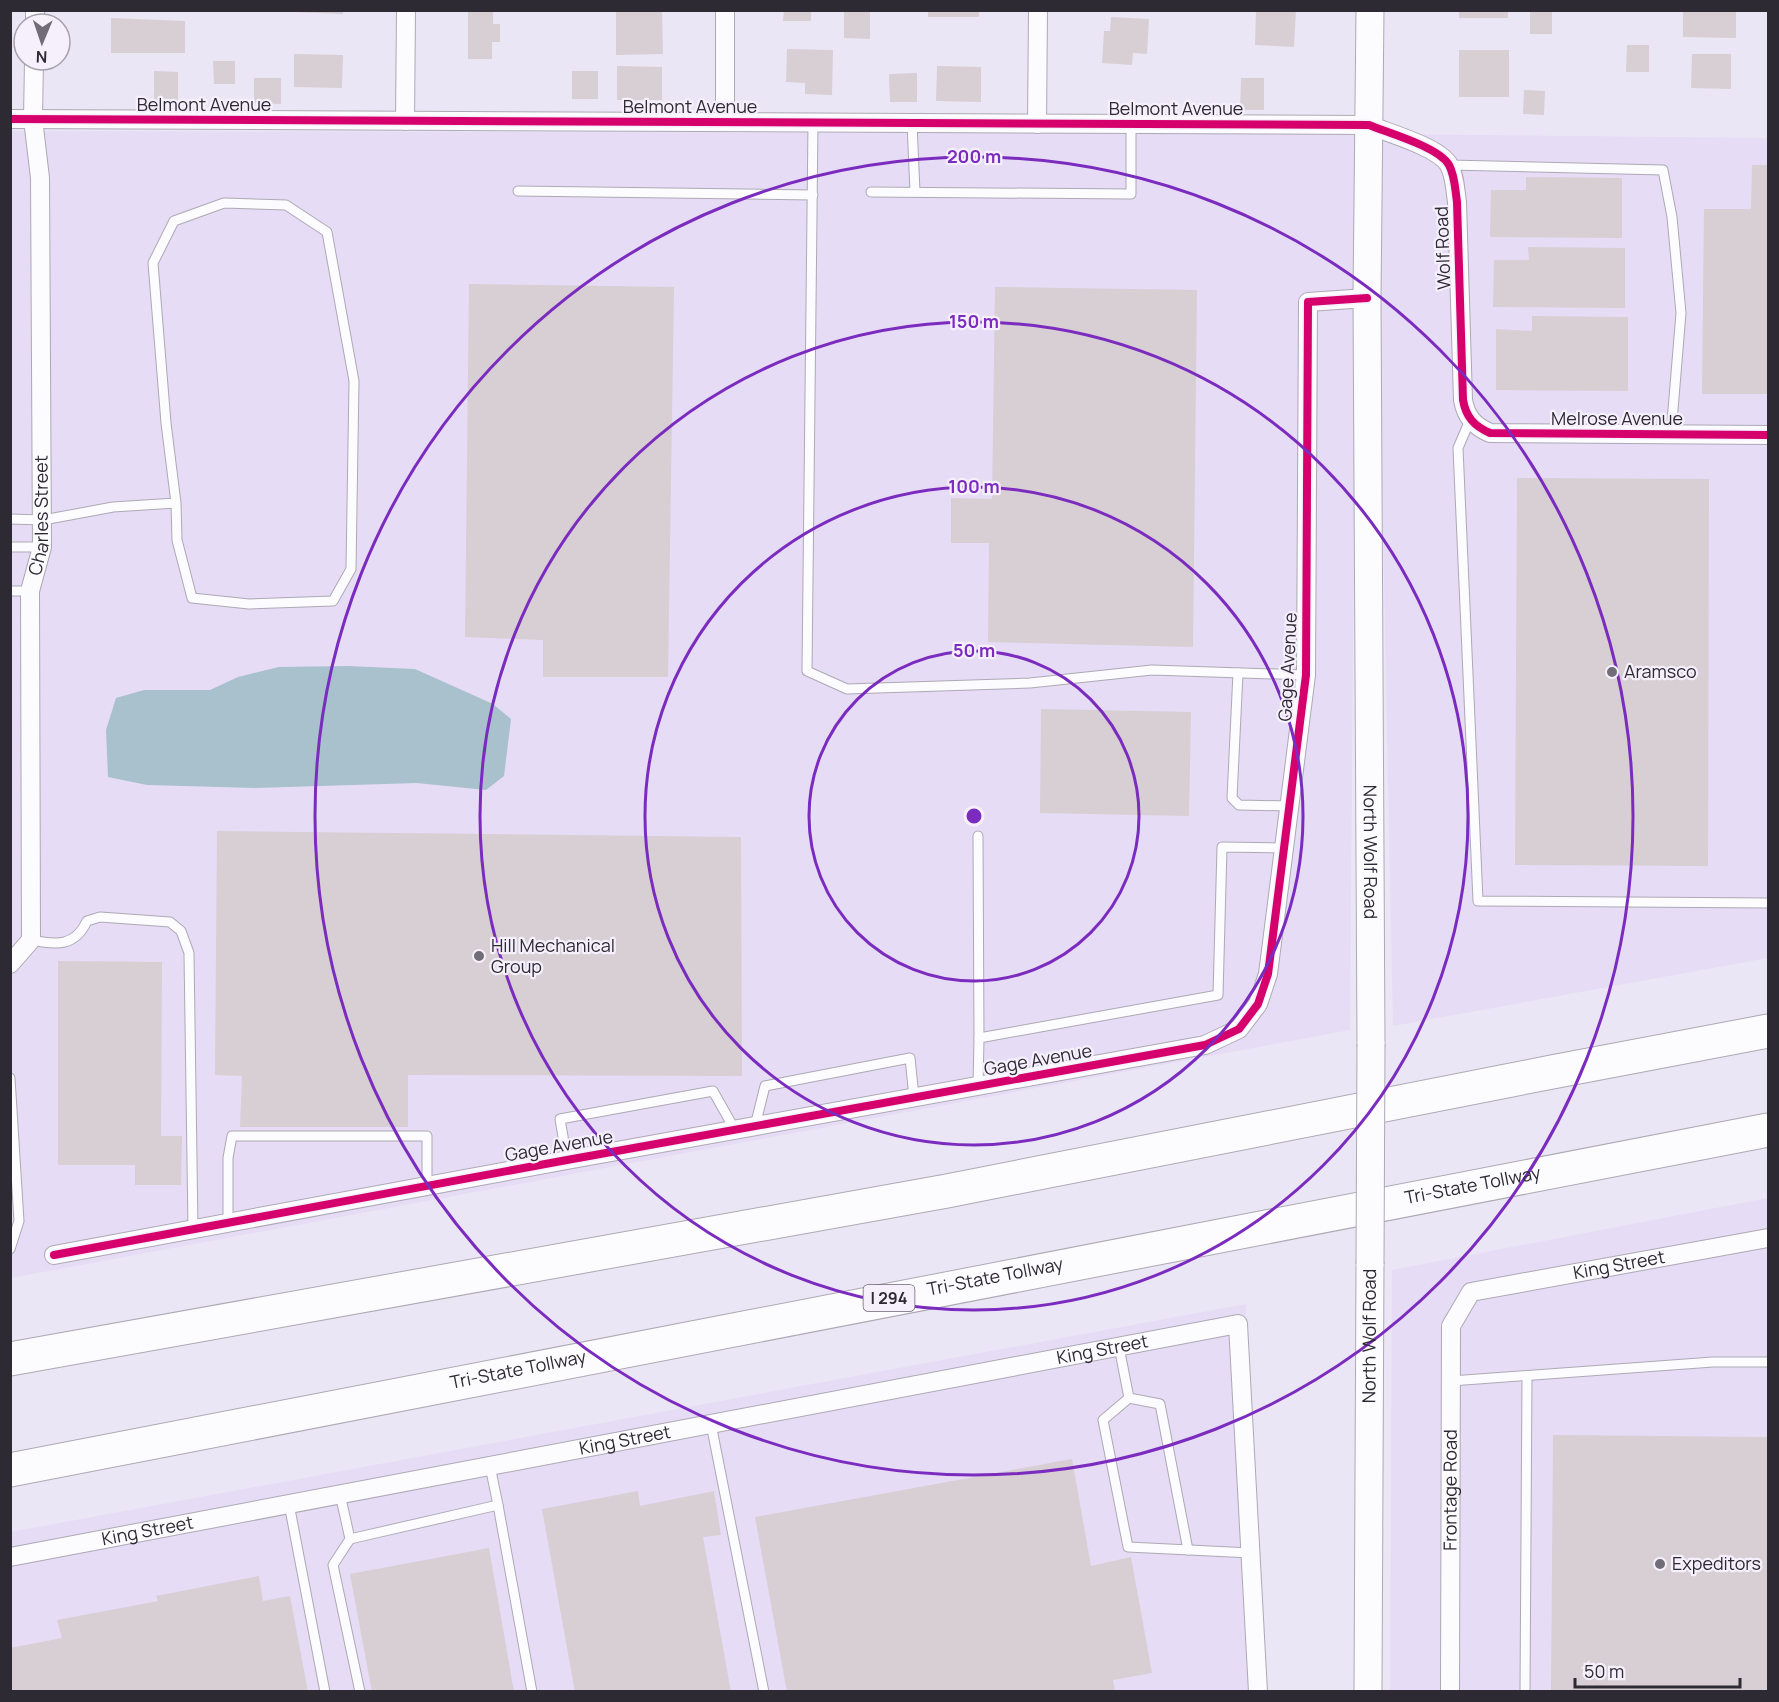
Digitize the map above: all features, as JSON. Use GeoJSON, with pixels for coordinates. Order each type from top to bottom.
{"type":"FeatureCollection","features":[{"type":"Feature","properties":{"kind":"highway"},"geometry":{"type":"LineString","coordinates":[[10,1359],[947,1191],[1768,1031]]}},
{"type":"Feature","properties":{"kind":"highway","name":"Tri-State Tollway"},"geometry":{"type":"LineString","coordinates":[[10,1470],[609,1352],[1768,1130]]}},
{"type":"Feature","properties":{"kind":"main road","name":"North Wolf Road"},"geometry":{"type":"LineString","coordinates":[[1368,1692],[1371,1044],[1367,298],[1370,10]]}},
{"type":"Feature","properties":{"kind":"street"},"geometry":{"type":"LineString","coordinates":[[405,121],[406,10]]}},
{"type":"Feature","properties":{"kind":"street"},"geometry":{"type":"LineString","coordinates":[[725,10],[725,122]]}},
{"type":"Feature","properties":{"kind":"street"},"geometry":{"type":"LineString","coordinates":[[1037,124],[1038,10]]}},
{"type":"Feature","properties":{"kind":"street","name":"Charles Street"},"geometry":{"type":"LineString","coordinates":[[31,940],[30,591],[42,547],[43,520],[40,178],[33,119],[34,72]]}},
{"type":"Feature","properties":{"kind":"street","name":"Belmont Avenue"},"geometry":{"type":"LineString","coordinates":[[10,119],[1369,125]]}},
{"type":"Feature","properties":{"kind":"street"},"geometry":{"type":"LineString","coordinates":[[1369,125],[1436,152],[1449,165]]}},
{"type":"Feature","properties":{"kind":"street","name":"Wolf Road"},"geometry":{"type":"LineString","coordinates":[[1449,165],[1454,178],[1457,202],[1463,400],[1470,420]]}},
{"type":"Feature","properties":{"kind":"street","name":"Gage Avenue"},"geometry":{"type":"LineString","coordinates":[[54,1255],[1205,1045],[1239,1029],[1258,1004],[1268,974],[1306,675],[1308,302],[1367,298]]}},
{"type":"Feature","properties":{"kind":"street","name":"Melrose Avenue"},"geometry":{"type":"LineString","coordinates":[[1470,420],[1478,428],[1490,433],[1768,435]]}},
{"type":"Feature","properties":{"kind":"street"},"geometry":{"type":"LineString","coordinates":[[10,964],[31,940]]}},
{"type":"Feature","properties":{"kind":"street","name":"King Street"},"geometry":{"type":"LineString","coordinates":[[1471,1292],[1768,1238]]}},
{"type":"Feature","properties":{"kind":"street","name":"Frontage Road"},"geometry":{"type":"LineString","coordinates":[[1450,1692],[1452,1326],[1471,1292]]}},
{"type":"Feature","properties":{"kind":"street","name":"King Street"},"geometry":{"type":"LineString","coordinates":[[10,1557],[1238,1324],[1251,1552]]}},
{"type":"Feature","properties":{"kind":"street"},"geometry":{"type":"LineString","coordinates":[[1251,1552],[1258,1692]]}},
{"type":"Feature","properties":{"kind":"lane"},"geometry":{"type":"LineString","coordinates":[[813,123],[807,671],[848,689],[1030,683],[1152,670],[1306,675]]}},
{"type":"Feature","properties":{"kind":"lane"},"geometry":{"type":"LineString","coordinates":[[912,123],[915,192]]}},
{"type":"Feature","properties":{"kind":"lane"},"geometry":{"type":"LineString","coordinates":[[871,192],[1131,194],[1131,124]]}},
{"type":"Feature","properties":{"kind":"lane"},"geometry":{"type":"LineString","coordinates":[[1449,165],[1663,170],[1672,217],[1681,313],[1671,434]]}},
{"type":"Feature","properties":{"kind":"lane"},"geometry":{"type":"LineString","coordinates":[[518,191],[813,195]]}},
{"type":"Feature","properties":{"kind":"lane"},"geometry":{"type":"LineString","coordinates":[[224,203],[286,205],[327,232],[350,358],[354,381],[351,569],[333,601],[249,604],[192,598],[177,540],[176,503],[166,423],[153,263],[174,221],[224,203]]}},
{"type":"Feature","properties":{"kind":"lane"},"geometry":{"type":"LineString","coordinates":[[1470,420],[1458,448],[1478,902],[1768,903]]}},
{"type":"Feature","properties":{"kind":"lane"},"geometry":{"type":"LineString","coordinates":[[10,519],[43,520],[113,507],[176,503]]}},
{"type":"Feature","properties":{"kind":"lane"},"geometry":{"type":"LineString","coordinates":[[10,547],[42,547]]}},
{"type":"Feature","properties":{"kind":"lane"},"geometry":{"type":"LineString","coordinates":[[10,591],[30,591]]}},
{"type":"Feature","properties":{"kind":"lane"},"geometry":{"type":"LineString","coordinates":[[1238,673],[1232,798],[1239,805],[1290,806]]}},
{"type":"Feature","properties":{"kind":"lane"},"geometry":{"type":"LineString","coordinates":[[978,836],[978,1086]]}},
{"type":"Feature","properties":{"kind":"lane"},"geometry":{"type":"LineString","coordinates":[[979,1038],[1218,995],[1222,847],[1285,848]]}},
{"type":"Feature","properties":{"kind":"lane"},"geometry":{"type":"LineString","coordinates":[[31,940],[51,944],[69,940],[79,936],[87,921],[100,917],[170,922],[181,931],[189,953],[193,1229]]}},
{"type":"Feature","properties":{"kind":"lane"},"geometry":{"type":"LineString","coordinates":[[755,1126],[765,1086],[910,1058],[914,1097]]}},
{"type":"Feature","properties":{"kind":"lane"},"geometry":{"type":"LineString","coordinates":[[10,1078],[19,1221],[10,1248]]}},
{"type":"Feature","properties":{"kind":"lane"},"geometry":{"type":"LineString","coordinates":[[567,1160],[560,1119],[713,1091],[735,1130]]}},
{"type":"Feature","properties":{"kind":"lane"},"geometry":{"type":"LineString","coordinates":[[228,1223],[228,1158],[232,1136],[427,1136],[427,1186]]}},
{"type":"Feature","properties":{"kind":"lane"},"geometry":{"type":"LineString","coordinates":[[1119,1347],[1129,1398]]}},
{"type":"Feature","properties":{"kind":"lane"},"geometry":{"type":"LineString","coordinates":[[1451,1381],[1713,1362],[1768,1362]]}},
{"type":"Feature","properties":{"kind":"lane"},"geometry":{"type":"LineString","coordinates":[[1525,1692],[1527,1376]]}},
{"type":"Feature","properties":{"kind":"lane"},"geometry":{"type":"LineString","coordinates":[[1129,1398],[1161,1404],[1188,1550]]}},
{"type":"Feature","properties":{"kind":"lane"},"geometry":{"type":"LineString","coordinates":[[1129,1398],[1103,1420],[1128,1548],[1251,1552]]}},
{"type":"Feature","properties":{"kind":"lane"},"geometry":{"type":"LineString","coordinates":[[711,1424],[764,1692]]}},
{"type":"Feature","properties":{"kind":"lane"},"geometry":{"type":"LineString","coordinates":[[490,1466],[532,1692]]}},
{"type":"Feature","properties":{"kind":"lane"},"geometry":{"type":"LineString","coordinates":[[340,1494],[350,1539]]}},
{"type":"Feature","properties":{"kind":"lane"},"geometry":{"type":"LineString","coordinates":[[289,1504],[325,1692]]}},
{"type":"Feature","properties":{"kind":"lane"},"geometry":{"type":"LineString","coordinates":[[360,1692],[333,1565],[350,1539],[498,1505]]}},
{"type":"Feature","properties":{"kind":"shaded area"},"geometry":{"type":"Polygon","coordinates":[[[11,131],[1357,134],[1350,1030],[11,1278],[11,131]]]}},
{"type":"Feature","properties":{"kind":"shaded area"},"geometry":{"type":"Polygon","coordinates":[[[1375,134],[1768,138],[1768,958],[1393,1026],[1375,134]]]}},
{"type":"Feature","properties":{"kind":"shaded area"},"geometry":{"type":"Polygon","coordinates":[[[1768,1198],[1768,1691],[1390,1692],[1392,1270],[1768,1198]]]}},
{"type":"Feature","properties":{"kind":"shaded area"},"geometry":{"type":"Polygon","coordinates":[[[1246,1304],[1255,1691],[11,1692],[11,1532],[1246,1304]]]}},
{"type":"Feature","properties":{"kind":"water"},"geometry":{"type":"Polygon","coordinates":[[[348,666],[415,669],[493,704],[511,719],[504,776],[486,790],[417,783],[255,788],[147,785],[108,777],[106,730],[116,698],[144,690],[210,690],[238,677],[279,667],[348,666]]]}},
{"type":"Feature","properties":{"kind":"building"},"geometry":{"type":"Polygon","coordinates":[[[295,10],[343,10],[343,14],[295,12],[295,10]]]}},
{"type":"Feature","properties":{"kind":"building"},"geometry":{"type":"Polygon","coordinates":[[[468,10],[493,10],[493,24],[500,24],[500,42],[492,42],[492,59],[468,59],[468,10]]]}},
{"type":"Feature","properties":{"kind":"building"},"geometry":{"type":"Polygon","coordinates":[[[616,10],[662,10],[663,54],[616,55],[616,10]]]}},
{"type":"Feature","properties":{"kind":"building"},"geometry":{"type":"Polygon","coordinates":[[[784,10],[811,10],[811,21],[783,21],[784,10]]]}},
{"type":"Feature","properties":{"kind":"building"},"geometry":{"type":"Polygon","coordinates":[[[844,10],[870,10],[870,39],[844,38],[844,10]]]}},
{"type":"Feature","properties":{"kind":"building"},"geometry":{"type":"Polygon","coordinates":[[[928,10],[979,10],[979,17],[928,17],[928,10]]]}},
{"type":"Feature","properties":{"kind":"building"},"geometry":{"type":"Polygon","coordinates":[[[1256,10],[1296,10],[1294,47],[1255,45],[1256,10]]]}},
{"type":"Feature","properties":{"kind":"building"},"geometry":{"type":"Polygon","coordinates":[[[1459,10],[1508,10],[1508,18],[1459,18],[1459,10]]]}},
{"type":"Feature","properties":{"kind":"building"},"geometry":{"type":"Polygon","coordinates":[[[1530,10],[1552,10],[1552,34],[1530,34],[1530,10]]]}},
{"type":"Feature","properties":{"kind":"building"},"geometry":{"type":"Polygon","coordinates":[[[1683,10],[1736,10],[1736,38],[1683,37],[1683,10]]]}},
{"type":"Feature","properties":{"kind":"building"},"geometry":{"type":"Polygon","coordinates":[[[1111,17],[1149,19],[1147,54],[1133,53],[1132,65],[1102,63],[1104,31],[1110,31],[1111,17]]]}},
{"type":"Feature","properties":{"kind":"building"},"geometry":{"type":"Polygon","coordinates":[[[111,18],[185,21],[185,53],[111,53],[111,18]]]}},
{"type":"Feature","properties":{"kind":"building"},"geometry":{"type":"Polygon","coordinates":[[[1627,45],[1649,45],[1649,72],[1626,72],[1627,45]]]}},
{"type":"Feature","properties":{"kind":"building"},"geometry":{"type":"Polygon","coordinates":[[[787,49],[833,50],[832,95],[805,94],[805,83],[786,82],[787,49]]]}},
{"type":"Feature","properties":{"kind":"building"},"geometry":{"type":"Polygon","coordinates":[[[1459,50],[1509,50],[1509,97],[1459,97],[1459,50]]]}},
{"type":"Feature","properties":{"kind":"building"},"geometry":{"type":"Polygon","coordinates":[[[294,54],[343,55],[342,88],[294,87],[294,54]]]}},
{"type":"Feature","properties":{"kind":"building"},"geometry":{"type":"Polygon","coordinates":[[[1692,54],[1731,54],[1731,89],[1691,88],[1692,54]]]}},
{"type":"Feature","properties":{"kind":"building"},"geometry":{"type":"Polygon","coordinates":[[[213,61],[235,61],[235,84],[214,84],[213,61]]]}},
{"type":"Feature","properties":{"kind":"building"},"geometry":{"type":"Polygon","coordinates":[[[617,66],[662,67],[662,100],[617,100],[617,66]]]}},
{"type":"Feature","properties":{"kind":"building"},"geometry":{"type":"Polygon","coordinates":[[[937,66],[981,67],[981,102],[936,101],[937,66]]]}},
{"type":"Feature","properties":{"kind":"building"},"geometry":{"type":"Polygon","coordinates":[[[154,71],[178,72],[178,104],[154,104],[154,71]]]}},
{"type":"Feature","properties":{"kind":"building"},"geometry":{"type":"Polygon","coordinates":[[[572,71],[598,71],[598,99],[572,99],[572,71]]]}},
{"type":"Feature","properties":{"kind":"building"},"geometry":{"type":"Polygon","coordinates":[[[917,73],[917,102],[890,102],[889,74],[917,73]]]}},
{"type":"Feature","properties":{"kind":"building"},"geometry":{"type":"Polygon","coordinates":[[[254,78],[281,78],[281,104],[254,103],[254,78]]]}},
{"type":"Feature","properties":{"kind":"building"},"geometry":{"type":"Polygon","coordinates":[[[1241,78],[1264,78],[1264,110],[1240,110],[1241,78]]]}},
{"type":"Feature","properties":{"kind":"building"},"geometry":{"type":"Polygon","coordinates":[[[1524,90],[1545,91],[1544,115],[1523,114],[1524,90]]]}},
{"type":"Feature","properties":{"kind":"building"},"geometry":{"type":"Polygon","coordinates":[[[1752,165],[1768,165],[1768,394],[1702,394],[1704,209],[1751,209],[1752,165]]]}},
{"type":"Feature","properties":{"kind":"building"},"geometry":{"type":"Polygon","coordinates":[[[1526,177],[1622,178],[1622,238],[1490,237],[1491,190],[1526,190],[1526,177]]]}},
{"type":"Feature","properties":{"kind":"building"},"geometry":{"type":"Polygon","coordinates":[[[1528,247],[1625,248],[1625,308],[1493,307],[1494,260],[1529,260],[1528,247]]]}},
{"type":"Feature","properties":{"kind":"building"},"geometry":{"type":"Polygon","coordinates":[[[469,284],[674,287],[668,677],[543,677],[543,640],[465,637],[469,284]]]}},
{"type":"Feature","properties":{"kind":"building"},"geometry":{"type":"Polygon","coordinates":[[[995,287],[1197,290],[1193,647],[988,642],[989,543],[951,543],[951,498],[992,499],[995,287]]]}},
{"type":"Feature","properties":{"kind":"building"},"geometry":{"type":"Polygon","coordinates":[[[1532,316],[1628,317],[1628,391],[1496,390],[1496,329],[1532,331],[1532,316]]]}},
{"type":"Feature","properties":{"kind":"building","name":"Aramsco"},"geometry":{"type":"Polygon","coordinates":[[[1517,478],[1709,479],[1708,866],[1515,865],[1517,478]]]}},
{"type":"Feature","properties":{"kind":"building"},"geometry":{"type":"Polygon","coordinates":[[[1041,709],[1191,712],[1189,816],[1040,813],[1041,709]]]}},
{"type":"Feature","properties":{"kind":"building","name":"Hill Mechanical Group"},"geometry":{"type":"Polygon","coordinates":[[[217,831],[741,837],[742,1076],[408,1075],[408,1127],[240,1127],[242,1076],[215,1075],[217,831]]]}},
{"type":"Feature","properties":{"kind":"building"},"geometry":{"type":"Polygon","coordinates":[[[58,961],[162,962],[161,1136],[182,1136],[181,1185],[135,1185],[135,1165],[58,1165],[58,961]]]}},
{"type":"Feature","properties":{"kind":"building","name":"Expeditors"},"geometry":{"type":"Polygon","coordinates":[[[1553,1435],[1768,1437],[1768,1692],[1551,1692],[1553,1435]]]}},
{"type":"Feature","properties":{"kind":"building"},"geometry":{"type":"Polygon","coordinates":[[[1072,1459],[1091,1566],[1131,1557],[1152,1673],[1113,1680],[1115,1692],[787,1692],[755,1517],[1072,1459]]]}},
{"type":"Feature","properties":{"kind":"building"},"geometry":{"type":"Polygon","coordinates":[[[638,1491],[640,1506],[714,1491],[721,1535],[703,1537],[731,1692],[575,1692],[542,1509],[638,1491]]]}},
{"type":"Feature","properties":{"kind":"building"},"geometry":{"type":"Polygon","coordinates":[[[489,1548],[514,1692],[372,1692],[350,1574],[489,1548]]]}},
{"type":"Feature","properties":{"kind":"building"},"geometry":{"type":"Polygon","coordinates":[[[259,1576],[263,1601],[290,1596],[308,1692],[10,1692],[10,1648],[62,1638],[57,1620],[158,1601],[156,1596],[259,1576]]]}},
{"type":"Feature","properties":{"kind":"cycle path"},"geometry":{"type":"LineString","coordinates":[[10,119],[1369,125],[1435,152],[1451,169],[1457,202],[1463,400],[1466,411],[1479,427],[1490,433],[1768,435]]}},
{"type":"Feature","properties":{"kind":"cycle path"},"geometry":{"type":"LineString","coordinates":[[54,1255],[1205,1045],[1239,1029],[1258,1004],[1268,974],[1306,675],[1308,302],[1367,298]]}},
{"type":"Feature","properties":{"kind":"place","name":"Aramsco"},"geometry":{"type":"Point","coordinates":[1612,672]}},
{"type":"Feature","properties":{"kind":"place","name":"Hill Mechanical Group"},"geometry":{"type":"Point","coordinates":[479,956]}},
{"type":"Feature","properties":{"kind":"place","name":"Expeditors"},"geometry":{"type":"Point","coordinates":[1660,1564]}}]}
